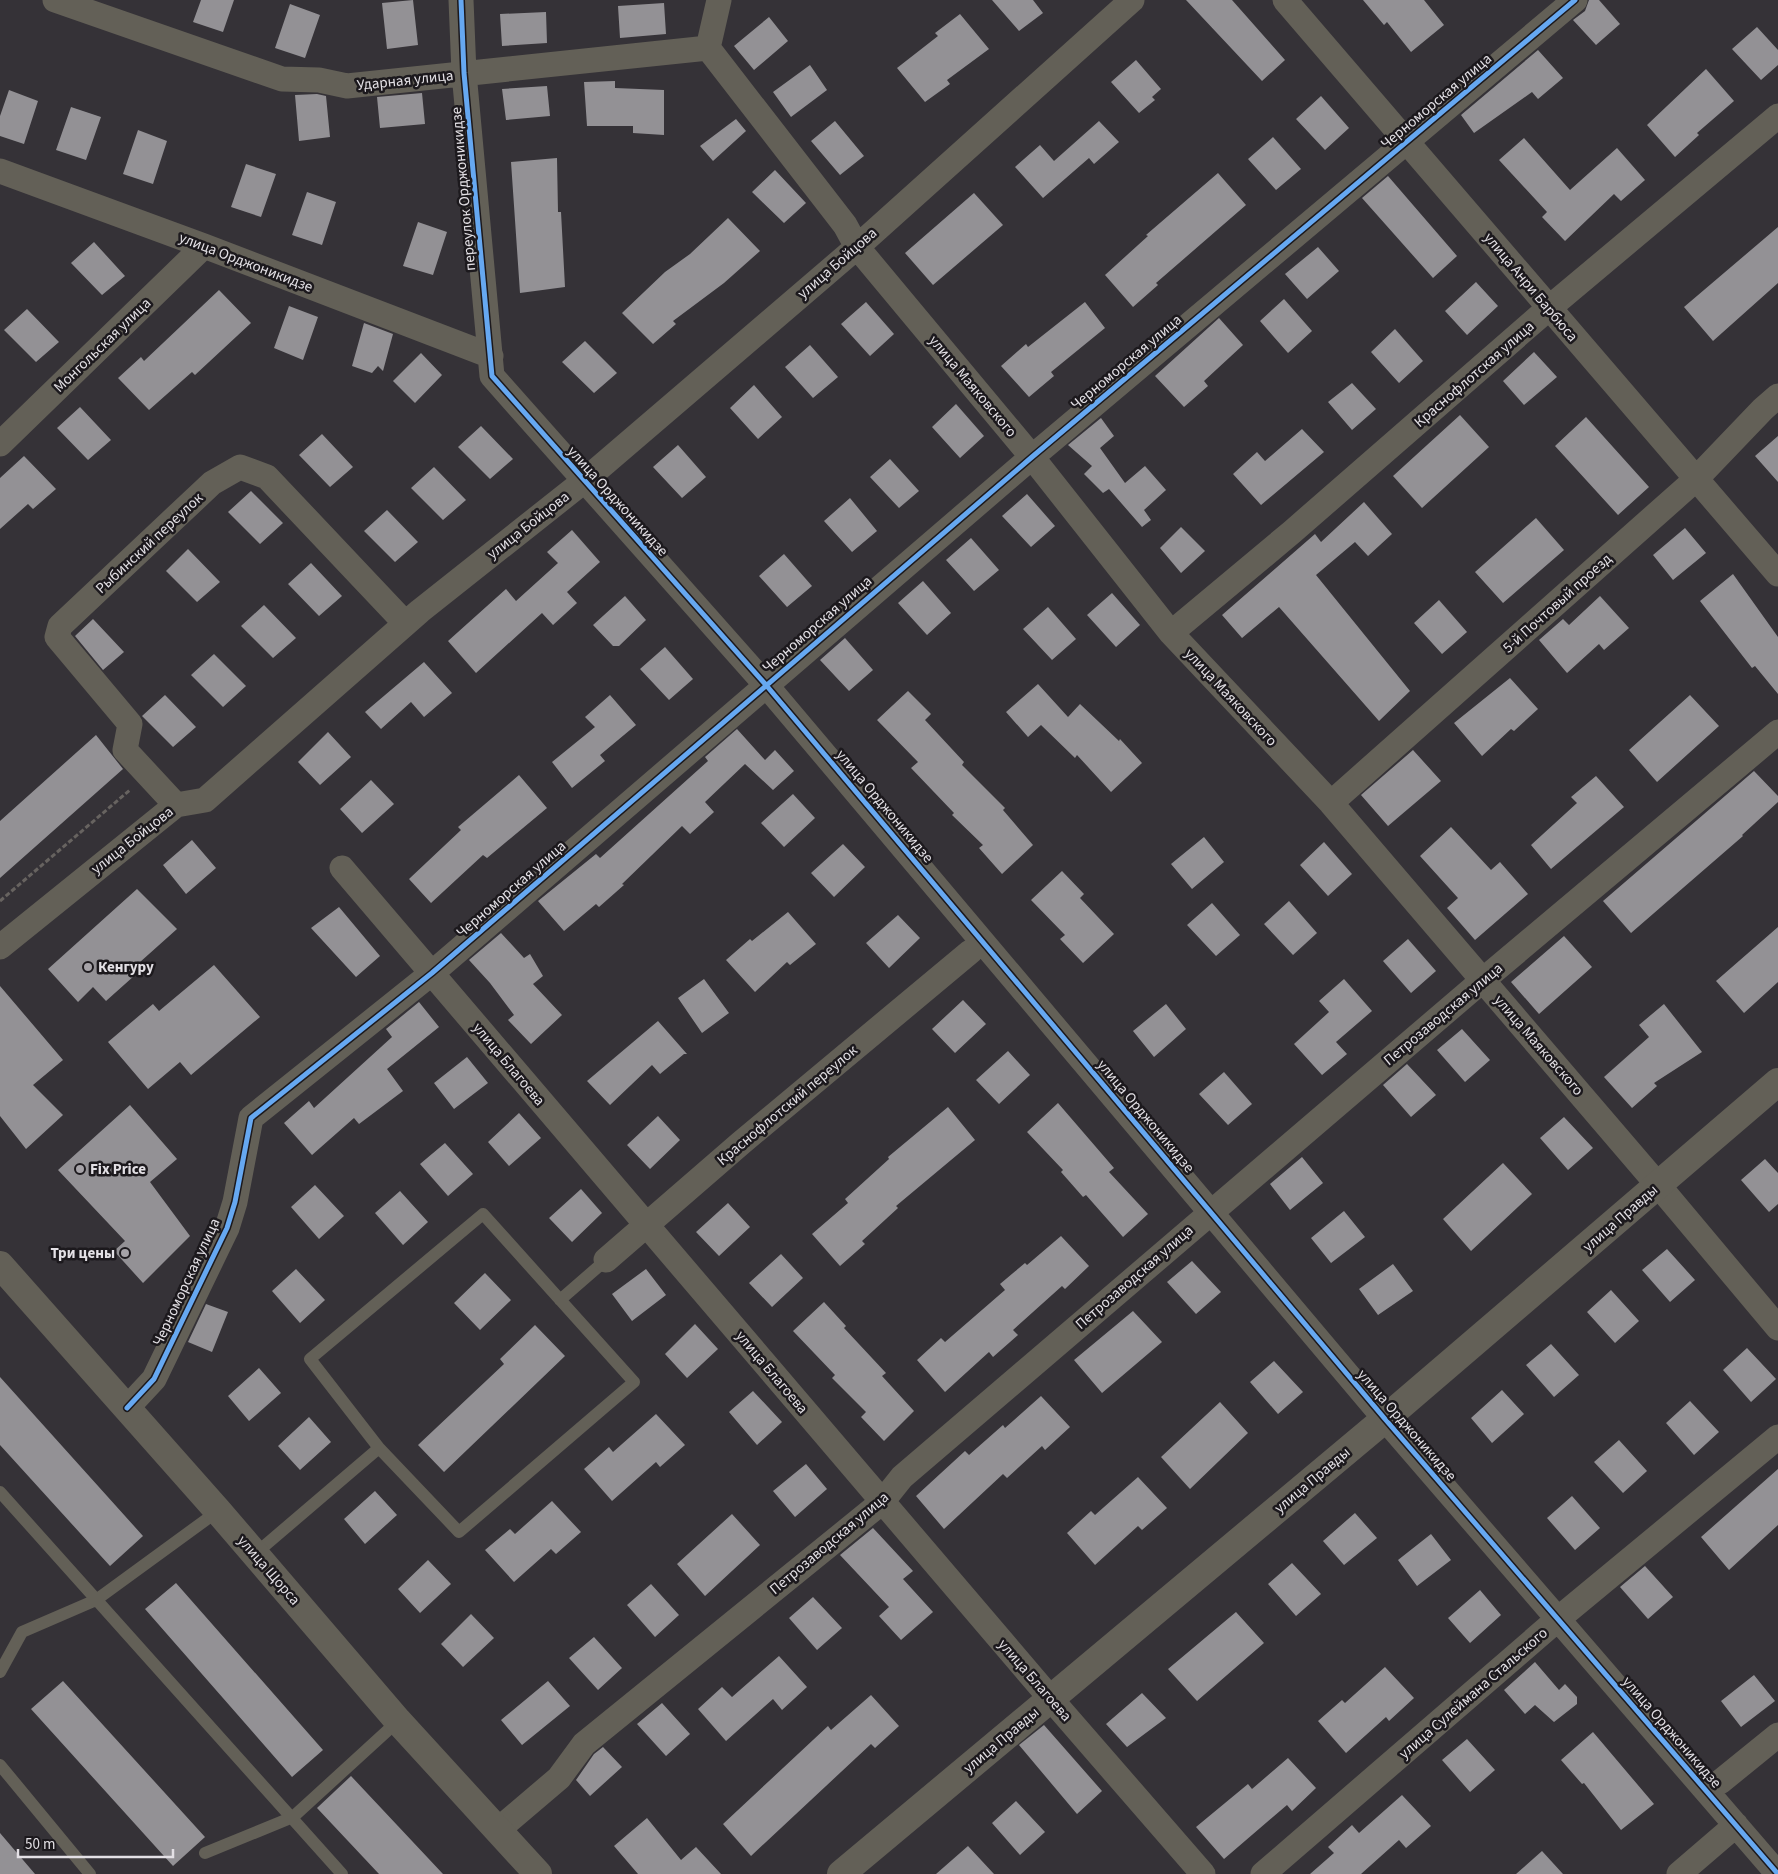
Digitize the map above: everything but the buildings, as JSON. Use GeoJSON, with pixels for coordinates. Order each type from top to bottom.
{"type":"FeatureCollection","features":[{"type":"Feature","properties":{"kind":"street","name":"Ударная улица"},"geometry":{"type":"LineString","coordinates":[[55,0],[282,79],[319,80],[347,86],[708,48]]}},
{"type":"Feature","properties":{"kind":"street","name":"переулок Орджоникидзе"},"geometry":{"type":"LineString","coordinates":[[461,0],[464,73],[492,366]]}},
{"type":"Feature","properties":{"kind":"street"},"geometry":{"type":"LineString","coordinates":[[708,48],[719,0]]}},
{"type":"Feature","properties":{"kind":"street","name":"улица Бойцова"},"geometry":{"type":"LineString","coordinates":[[0,947],[176,805],[205,800],[405,623],[584,481],[857,247],[1132,0]]}},
{"type":"Feature","properties":{"kind":"street","name":"улица Анри Барбюса"},"geometry":{"type":"LineString","coordinates":[[1285,0],[1695,480],[1778,574]]}},
{"type":"Feature","properties":{"kind":"street","name":"Черноморская улица"},"geometry":{"type":"LineString","coordinates":[[126,1408],[154,1379],[224,1236],[234,1202],[251,1118],[432,973],[1032,457],[1576,0]]}},
{"type":"Feature","properties":{"kind":"street","name":"улица Маяковского"},"geometry":{"type":"LineString","coordinates":[[708,48],[845,225],[857,247],[1032,457],[1171,633],[1331,803],[1778,1328]]}},
{"type":"Feature","properties":{"kind":"street","name":"Краснофлотская улица"},"geometry":{"type":"LineString","coordinates":[[1171,633],[1292,532],[1549,308],[1778,116]]}},
{"type":"Feature","properties":{"kind":"street","name":"улица Орджоникидзе"},"geometry":{"type":"LineString","coordinates":[[0,171],[204,246],[492,366],[584,481],[766,685],[1385,1419],[1778,1874]]}},
{"type":"Feature","properties":{"kind":"street","name":"Монгольская улица"},"geometry":{"type":"LineString","coordinates":[[0,444],[204,246]]}},
{"type":"Feature","properties":{"kind":"street","name":"5-й Почтовый проезд"},"geometry":{"type":"LineString","coordinates":[[1331,803],[1695,480],[1763,409],[1778,396]]}},
{"type":"Feature","properties":{"kind":"street","name":"Рыбинский переулок"},"geometry":{"type":"LineString","coordinates":[[176,805],[125,750],[130,724],[57,637],[60,626],[212,484],[240,467],[267,477],[405,623]]}},
{"type":"Feature","properties":{"kind":"street","name":"Петрозаводская улица"},"geometry":{"type":"LineString","coordinates":[[499,1830],[559,1778],[584,1744],[882,1502],[902,1476],[1483,980],[1778,732]]}},
{"type":"Feature","properties":{"kind":"street","name":"улица Благоева"},"geometry":{"type":"LineString","coordinates":[[342,868],[1050,1699],[1203,1874]]}},
{"type":"Feature","properties":{"kind":"street","name":"Краснофлотский переулок"},"geometry":{"type":"LineString","coordinates":[[606,1260],[970,952]]}},
{"type":"Feature","properties":{"kind":"street","name":"улица Правды"},"geometry":{"type":"LineString","coordinates":[[842,1874],[1385,1419],[1778,1082]]}},
{"type":"Feature","properties":{"kind":"street","name":"улица Щорса"},"geometry":{"type":"LineString","coordinates":[[0,1265],[218,1511],[398,1721],[538,1874]]}},
{"type":"Feature","properties":{"kind":"street","name":"улица Сулеймана Стальского"},"geometry":{"type":"LineString","coordinates":[[1263,1874],[1558,1619],[1778,1437]]}},
{"type":"Feature","properties":{"kind":"street"},"geometry":{"type":"LineString","coordinates":[[1720,1782],[1778,1735]]}},
{"type":"Feature","properties":{"kind":"street"},"geometry":{"type":"LineString","coordinates":[[1679,1874],[1736,1825]]}},
{"type":"Feature","properties":{"kind":"lane"},"geometry":{"type":"LineString","coordinates":[[484,1214],[634,1382],[459,1532],[379,1448],[310,1359],[484,1214]]}},
{"type":"Feature","properties":{"kind":"lane"},"geometry":{"type":"LineString","coordinates":[[560,1300],[606,1260]]}},
{"type":"Feature","properties":{"kind":"lane"},"geometry":{"type":"LineString","coordinates":[[255,1554],[379,1448]]}},
{"type":"Feature","properties":{"kind":"lane"},"geometry":{"type":"LineString","coordinates":[[0,1492],[293,1817],[342,1874]]}},
{"type":"Feature","properties":{"kind":"lane"},"geometry":{"type":"LineString","coordinates":[[0,1672],[22,1632],[96,1600],[218,1511]]}},
{"type":"Feature","properties":{"kind":"lane"},"geometry":{"type":"LineString","coordinates":[[205,1852],[293,1817],[398,1721]]}},
{"type":"Feature","properties":{"kind":"lane"},"geometry":{"type":"LineString","coordinates":[[0,1765],[90,1874]]}},
{"type":"Feature","properties":{"kind":"path"},"geometry":{"type":"LineString","coordinates":[[0,901],[148,775]]}},
{"type":"Feature","properties":{"kind":"cycle path"},"geometry":{"type":"LineString","coordinates":[[461,0],[464,73],[492,376],[766,685],[1385,1419],[1778,1874]]}},
{"type":"Feature","properties":{"kind":"cycle path"},"geometry":{"type":"LineString","coordinates":[[127,1408],[154,1379],[227,1228],[235,1202],[251,1118],[432,973],[1032,457],[1575,0]]}},
{"type":"Feature","properties":{"kind":"place","name":"Кенгуру"},"geometry":{"type":"Point","coordinates":[88,967]}},
{"type":"Feature","properties":{"kind":"place","name":"Fix Price"},"geometry":{"type":"Point","coordinates":[80,1169]}},
{"type":"Feature","properties":{"kind":"place","name":"Три цены"},"geometry":{"type":"Point","coordinates":[125,1253]}}]}
